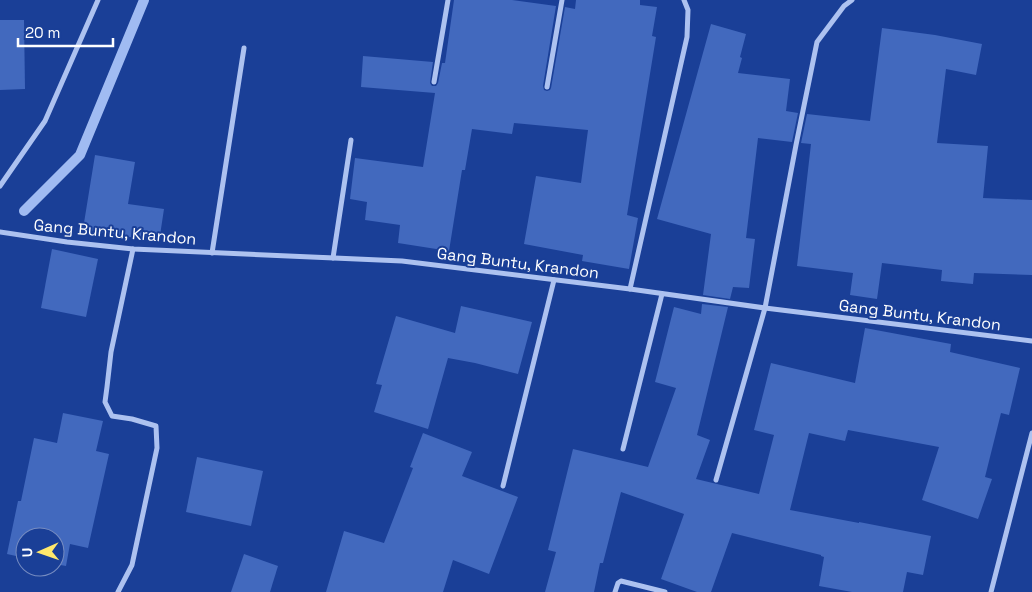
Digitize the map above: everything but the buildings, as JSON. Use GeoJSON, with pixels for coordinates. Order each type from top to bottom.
{"type":"FeatureCollection","features":[{"type":"Feature","properties":{"kind":"street"},"geometry":{"type":"LineString","coordinates":[[0,186],[45,121],[98,0]]}},
{"type":"Feature","properties":{"kind":"street"},"geometry":{"type":"LineString","coordinates":[[434,82],[448,0]]}},
{"type":"Feature","properties":{"kind":"street"},"geometry":{"type":"LineString","coordinates":[[547,87],[562,0]]}},
{"type":"Feature","properties":{"kind":"street"},"geometry":{"type":"LineString","coordinates":[[630,289],[687,37],[688,10],[684,0]]}},
{"type":"Feature","properties":{"kind":"street"},"geometry":{"type":"LineString","coordinates":[[716,480],[765,308],[817,42],[844,6],[852,0]]}},
{"type":"Feature","properties":{"kind":"street"},"geometry":{"type":"LineString","coordinates":[[212,253],[244,48]]}},
{"type":"Feature","properties":{"kind":"street"},"geometry":{"type":"LineString","coordinates":[[333,258],[351,140]]}},
{"type":"Feature","properties":{"kind":"street","name":"Gang Buntu, Krandon"},"geometry":{"type":"LineString","coordinates":[[0,232],[133,249],[402,261],[1032,341]]}},
{"type":"Feature","properties":{"kind":"street"},"geometry":{"type":"LineString","coordinates":[[118,592],[132,565],[157,448],[156,426],[132,419],[112,416],[105,402],[112,352],[133,249]]}},
{"type":"Feature","properties":{"kind":"street"},"geometry":{"type":"LineString","coordinates":[[503,486],[554,280]]}},
{"type":"Feature","properties":{"kind":"street"},"geometry":{"type":"LineString","coordinates":[[623,449],[662,294]]}},
{"type":"Feature","properties":{"kind":"street"},"geometry":{"type":"LineString","coordinates":[[991,592],[1032,434]]}},
{"type":"Feature","properties":{"kind":"street"},"geometry":{"type":"LineString","coordinates":[[615,592],[618,583],[621,581],[665,592]]}},
{"type":"Feature","properties":{"kind":"waterway"},"geometry":{"type":"LineString","coordinates":[[24,211],[80,155],[144,0]]}}]}
